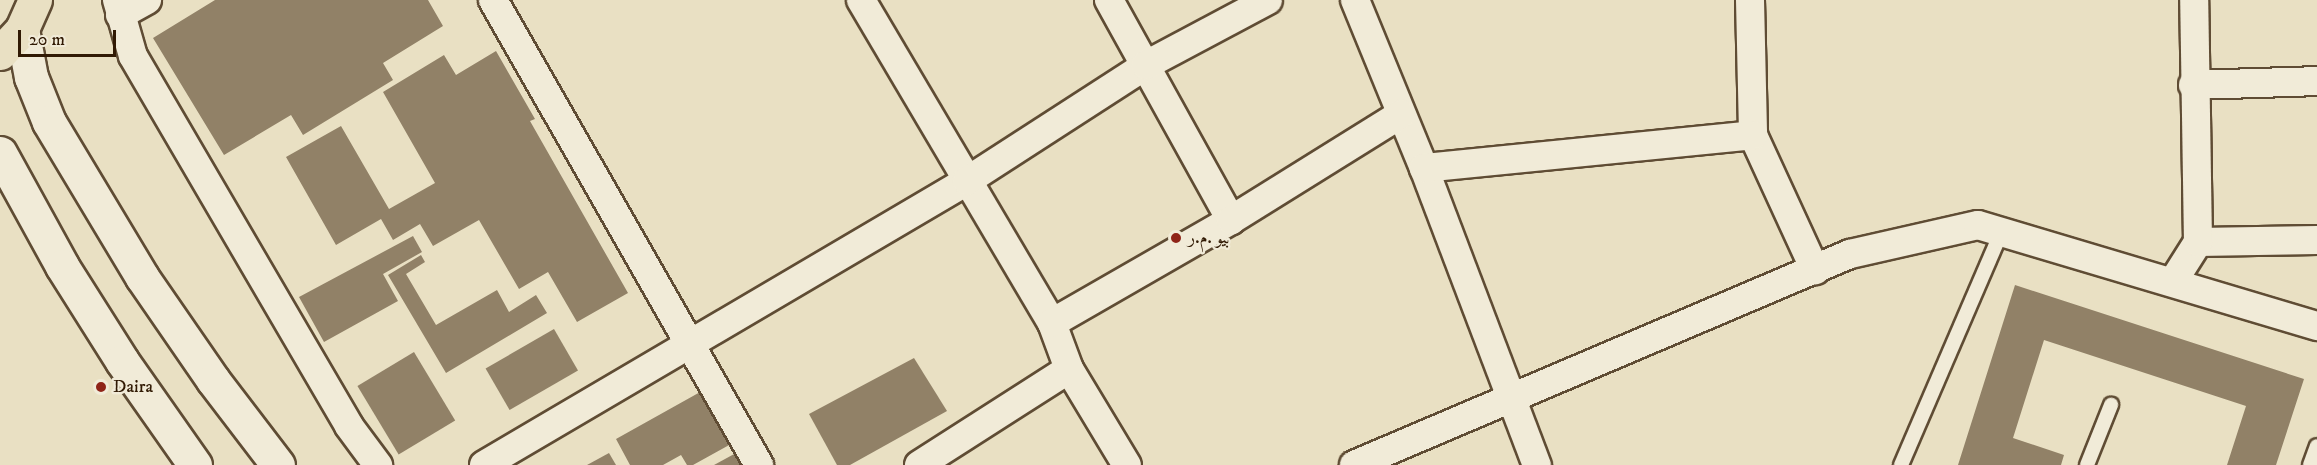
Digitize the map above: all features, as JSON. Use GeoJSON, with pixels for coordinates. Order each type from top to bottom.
{"type":"FeatureCollection","features":[{"type":"Feature","properties":{"kind":"main road"},"geometry":{"type":"LineString","coordinates":[[0,53],[28,15]]}},
{"type":"Feature","properties":{"kind":"main road"},"geometry":{"type":"LineString","coordinates":[[28,15],[31,77],[49,122],[142,277],[213,380],[278,465]]}},
{"type":"Feature","properties":{"kind":"main road"},"geometry":{"type":"LineString","coordinates":[[0,153],[62,266],[168,428],[195,465]]}},
{"type":"Feature","properties":{"kind":"street"},"geometry":{"type":"LineString","coordinates":[[147,0],[118,8],[133,56],[349,426],[378,465]]}},
{"type":"Feature","properties":{"kind":"street"},"geometry":{"type":"LineString","coordinates":[[493,0],[692,342],[759,465]]}},
{"type":"Feature","properties":{"kind":"street"},"geometry":{"type":"LineString","coordinates":[[861,0],[1052,323],[1069,369],[1127,465]]}},
{"type":"Feature","properties":{"kind":"street"},"geometry":{"type":"LineString","coordinates":[[1109,0],[1231,220]]}},
{"type":"Feature","properties":{"kind":"street"},"geometry":{"type":"LineString","coordinates":[[484,465],[967,181],[1146,65],[1268,0]]}},
{"type":"Feature","properties":{"kind":"street"},"geometry":{"type":"LineString","coordinates":[[1355,0],[1515,399],[1538,465]]}},
{"type":"Feature","properties":{"kind":"street"},"geometry":{"type":"LineString","coordinates":[[1750,0],[1753,135],[1815,270]]}},
{"type":"Feature","properties":{"kind":"street"},"geometry":{"type":"LineString","coordinates":[[2174,280],[2198,242],[2193,85],[2194,0]]}},
{"type":"Feature","properties":{"kind":"street"},"geometry":{"type":"LineString","coordinates":[[2193,85],[2317,81]]}},
{"type":"Feature","properties":{"kind":"street"},"geometry":{"type":"LineString","coordinates":[[1052,323],[1231,220],[1401,114]]}},
{"type":"Feature","properties":{"kind":"street"},"geometry":{"type":"LineString","coordinates":[[1424,168],[1753,135]]}},
{"type":"Feature","properties":{"kind":"street"},"geometry":{"type":"LineString","coordinates":[[1354,465],[1515,399],[1850,254],[1978,225],[2174,280],[2317,326]]}},
{"type":"Feature","properties":{"kind":"street"},"geometry":{"type":"LineString","coordinates":[[2198,242],[2317,240]]}},
{"type":"Feature","properties":{"kind":"street"},"geometry":{"type":"LineString","coordinates":[[919,465],[1069,369]]}},
{"type":"Feature","properties":{"kind":"street"},"geometry":{"type":"LineString","coordinates":[[168,428],[172,465]]}},
{"type":"Feature","properties":{"kind":"lane"},"geometry":{"type":"LineString","coordinates":[[1901,465],[2002,231]]}},
{"type":"Feature","properties":{"kind":"lane"},"geometry":{"type":"LineString","coordinates":[[2087,465],[2111,405]]}},
{"type":"Feature","properties":{"kind":"lane"},"geometry":{"type":"LineString","coordinates":[[2310,465],[2317,446]]}},
{"type":"Feature","properties":{"kind":"building"},"geometry":{"type":"Polygon","coordinates":[[[215,0],[428,0],[443,26],[383,63],[393,80],[303,135],[291,115],[224,155],[153,38],[215,0]]]}},
{"type":"Feature","properties":{"kind":"building"},"geometry":{"type":"Polygon","coordinates":[[[496,51],[535,119],[530,121],[628,293],[577,322],[548,272],[519,289],[479,220],[433,246],[420,224],[393,240],[381,219],[336,245],[286,157],[341,126],[389,209],[435,183],[383,92],[444,55],[456,75],[496,51]]]}},
{"type":"Feature","properties":{"kind":"building"},"geometry":{"type":"Polygon","coordinates":[[[413,236],[422,252],[383,274],[398,301],[324,342],[299,297],[413,236]]]}},
{"type":"Feature","properties":{"kind":"building"},"geometry":{"type":"Polygon","coordinates":[[[421,255],[425,262],[406,274],[436,325],[497,290],[509,312],[536,295],[547,313],[446,373],[388,275],[421,255]]]}},
{"type":"Feature","properties":{"kind":"building"},"geometry":{"type":"Polygon","coordinates":[[[2015,285],[2304,379],[2276,465],[2227,465],[2246,406],[2044,340],[2013,438],[2064,455],[2061,465],[1958,465],[2015,285]]]}},
{"type":"Feature","properties":{"kind":"building"},"geometry":{"type":"Polygon","coordinates":[[[554,329],[578,371],[510,410],[486,368],[554,329]]]}},
{"type":"Feature","properties":{"kind":"building"},"geometry":{"type":"Polygon","coordinates":[[[414,352],[455,421],[399,455],[357,386],[414,352]]]}},
{"type":"Feature","properties":{"kind":"building"},"geometry":{"type":"Polygon","coordinates":[[[914,358],[947,411],[850,465],[837,465],[809,414],[914,358]]]}},
{"type":"Feature","properties":{"kind":"building"},"geometry":{"type":"Polygon","coordinates":[[[702,391],[731,444],[693,465],[687,465],[681,455],[663,465],[630,465],[616,439],[702,391]]]}},
{"type":"Feature","properties":{"kind":"building"},"geometry":{"type":"Polygon","coordinates":[[[609,453],[616,465],[587,465],[609,453]]]}},
{"type":"Feature","properties":{"kind":"building"},"geometry":{"type":"Polygon","coordinates":[[[736,453],[743,465],[714,465],[736,453]]]}},
{"type":"Feature","properties":{"kind":"place","name":"بيو .م.ر"},"geometry":{"type":"Point","coordinates":[1176,238]}},
{"type":"Feature","properties":{"kind":"place","name":"Daira"},"geometry":{"type":"Point","coordinates":[101,387]}}]}
